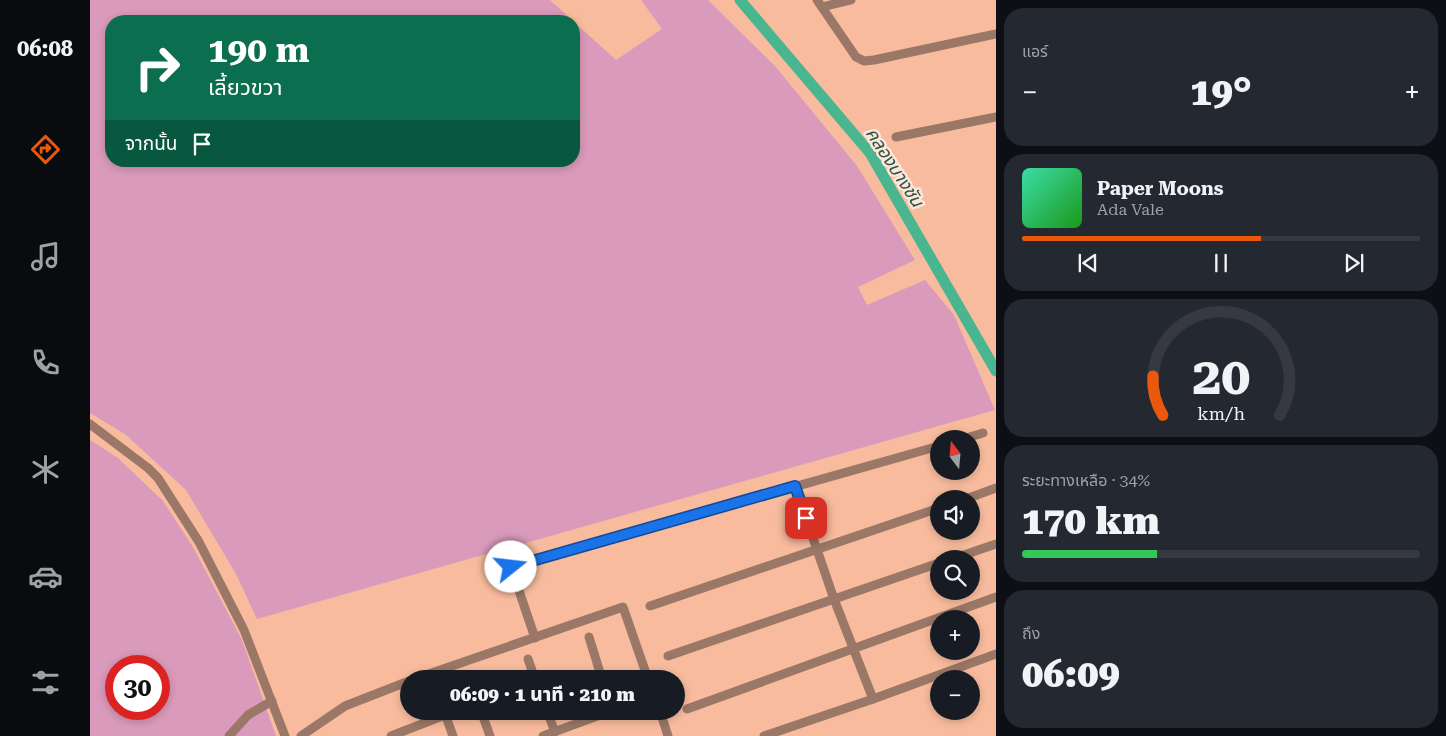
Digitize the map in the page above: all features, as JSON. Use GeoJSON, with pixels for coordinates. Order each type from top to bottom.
{"type":"FeatureCollection","features":[{"type":"Feature","properties":{"kind":"street"},"geometry":{"type":"LineString","coordinates":[[851,0],[820,3],[859,60],[874,60],[996,34]]}},
{"type":"Feature","properties":{"kind":"street"},"geometry":{"type":"LineString","coordinates":[[896,137],[996,117]]}},
{"type":"Feature","properties":{"kind":"street"},"geometry":{"type":"LineString","coordinates":[[90,424],[148,468],[158,478],[199,542],[240,621],[285,736]]}},
{"type":"Feature","properties":{"kind":"street"},"geometry":{"type":"LineString","coordinates":[[535,638],[511,567],[930,448]]}},
{"type":"Feature","properties":{"kind":"street"},"geometry":{"type":"LineString","coordinates":[[795,486],[834,599],[873,699]]}},
{"type":"Feature","properties":{"kind":"street"},"geometry":{"type":"LineString","coordinates":[[980,494],[996,488]]}},
{"type":"Feature","properties":{"kind":"street"},"geometry":{"type":"LineString","coordinates":[[650,606],[930,511]]}},
{"type":"Feature","properties":{"kind":"street"},"geometry":{"type":"LineString","coordinates":[[978,550],[996,544]]}},
{"type":"Feature","properties":{"kind":"street"},"geometry":{"type":"LineString","coordinates":[[668,656],[930,566]]}},
{"type":"Feature","properties":{"kind":"street"},"geometry":{"type":"LineString","coordinates":[[687,710],[996,597]]}},
{"type":"Feature","properties":{"kind":"street"},"geometry":{"type":"LineString","coordinates":[[447,670],[623,607],[645,670]]}},
{"type":"Feature","properties":{"kind":"street"},"geometry":{"type":"LineString","coordinates":[[589,637],[599,670]]}},
{"type":"Feature","properties":{"kind":"street"},"geometry":{"type":"LineString","coordinates":[[764,736],[996,654]]}},
{"type":"Feature","properties":{"kind":"street"},"geometry":{"type":"LineString","coordinates":[[528,659],[532,670]]}},
{"type":"Feature","properties":{"kind":"street"},"geometry":{"type":"LineString","coordinates":[[301,736],[345,706],[400,685]]}},
{"type":"Feature","properties":{"kind":"street"},"geometry":{"type":"LineString","coordinates":[[229,736],[248,716],[272,701]]}},
{"type":"Feature","properties":{"kind":"street"},"geometry":{"type":"LineString","coordinates":[[391,736],[429,720]]}},
{"type":"Feature","properties":{"kind":"street"},"geometry":{"type":"LineString","coordinates":[[447,720],[453,736]]}},
{"type":"Feature","properties":{"kind":"street"},"geometry":{"type":"LineString","coordinates":[[484,720],[490,736]]}},
{"type":"Feature","properties":{"kind":"street"},"geometry":{"type":"LineString","coordinates":[[550,720],[555,732]]}},
{"type":"Feature","properties":{"kind":"street"},"geometry":{"type":"LineString","coordinates":[[543,736],[587,720]]}},
{"type":"Feature","properties":{"kind":"street"},"geometry":{"type":"LineString","coordinates":[[663,720],[668,736]]}},
{"type":"Feature","properties":{"kind":"shaded area"},"geometry":{"type":"Polygon","coordinates":[[[90,0],[550,0],[566,15],[105,15],[105,167],[580,167],[580,27],[616,60],[662,29],[641,0],[708,0],[775,66],[857,166],[915,260],[858,287],[867,305],[925,280],[954,315],[995,410],[257,619],[236,574],[186,490],[125,434],[90,413],[90,0]]]}},
{"type":"Feature","properties":{"kind":"shaded area"},"geometry":{"type":"Polygon","coordinates":[[[90,440],[118,458],[163,501],[193,547],[242,640],[276,736],[90,736],[90,440]]]}},
{"type":"Feature","properties":{"kind":"waterway","name":"คลองบางชัน"},"geometry":{"type":"LineString","coordinates":[[740,0],[870,153],[996,371]]}},
{"type":"Feature","properties":{"kind":"route"},"geometry":{"type":"LineString","coordinates":[[511,567],[795,486],[806,518]]}}]}
